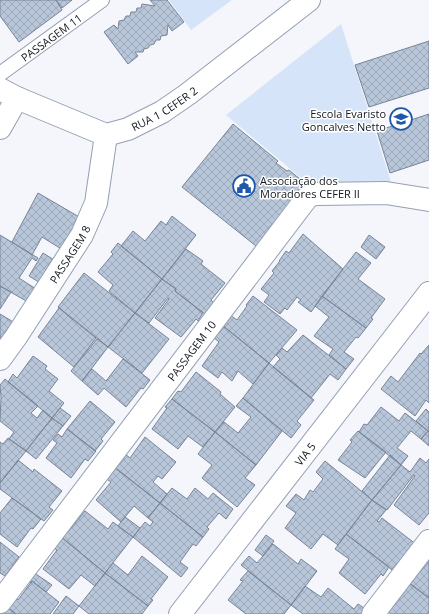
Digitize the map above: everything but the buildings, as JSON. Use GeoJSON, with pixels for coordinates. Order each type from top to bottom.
{"type":"FeatureCollection","features":[{"type":"Feature","properties":{"kind":"street","name":"RUA 1 CEFER 2"},"geometry":{"type":"LineString","coordinates":[[106,136],[128,129],[162,112],[188,94],[309,0]]}},
{"type":"Feature","properties":{"kind":"street"},"geometry":{"type":"LineString","coordinates":[[0,128],[9,93],[106,136]]}},
{"type":"Feature","properties":{"kind":"street","name":"PASSAGEM 8"},"geometry":{"type":"LineString","coordinates":[[0,359],[16,337],[82,235],[96,203],[106,136]]}},
{"type":"Feature","properties":{"kind":"street","name":"PASSAGEM 10"},"geometry":{"type":"LineString","coordinates":[[0,602],[306,199],[311,195],[317,194],[386,193],[429,200]]}},
{"type":"Feature","properties":{"kind":"street","name":"VIA 5"},"geometry":{"type":"LineString","coordinates":[[180,614],[429,293]]}},
{"type":"Feature","properties":{"kind":"street"},"geometry":{"type":"LineString","coordinates":[[373,614],[429,541]]}},
{"type":"Feature","properties":{"kind":"lane","name":"PASSAGEM 11"},"geometry":{"type":"LineString","coordinates":[[0,74],[102,0]]}},
{"type":"Feature","properties":{"kind":"shaded area"},"geometry":{"type":"Polygon","coordinates":[[[169,0],[232,0],[191,30],[169,0]]]}},
{"type":"Feature","properties":{"kind":"shaded area"},"geometry":{"type":"Polygon","coordinates":[[[341,24],[392,185],[307,183],[226,115],[341,24]]]}},
{"type":"Feature","properties":{"kind":"place","name":"Escola Evaristo Goncalves Netto"},"geometry":{"type":"Point","coordinates":[401,119]}},
{"type":"Feature","properties":{"kind":"place","name":"Associação dos Moradores CEFER II"},"geometry":{"type":"Point","coordinates":[244,186]}}]}
